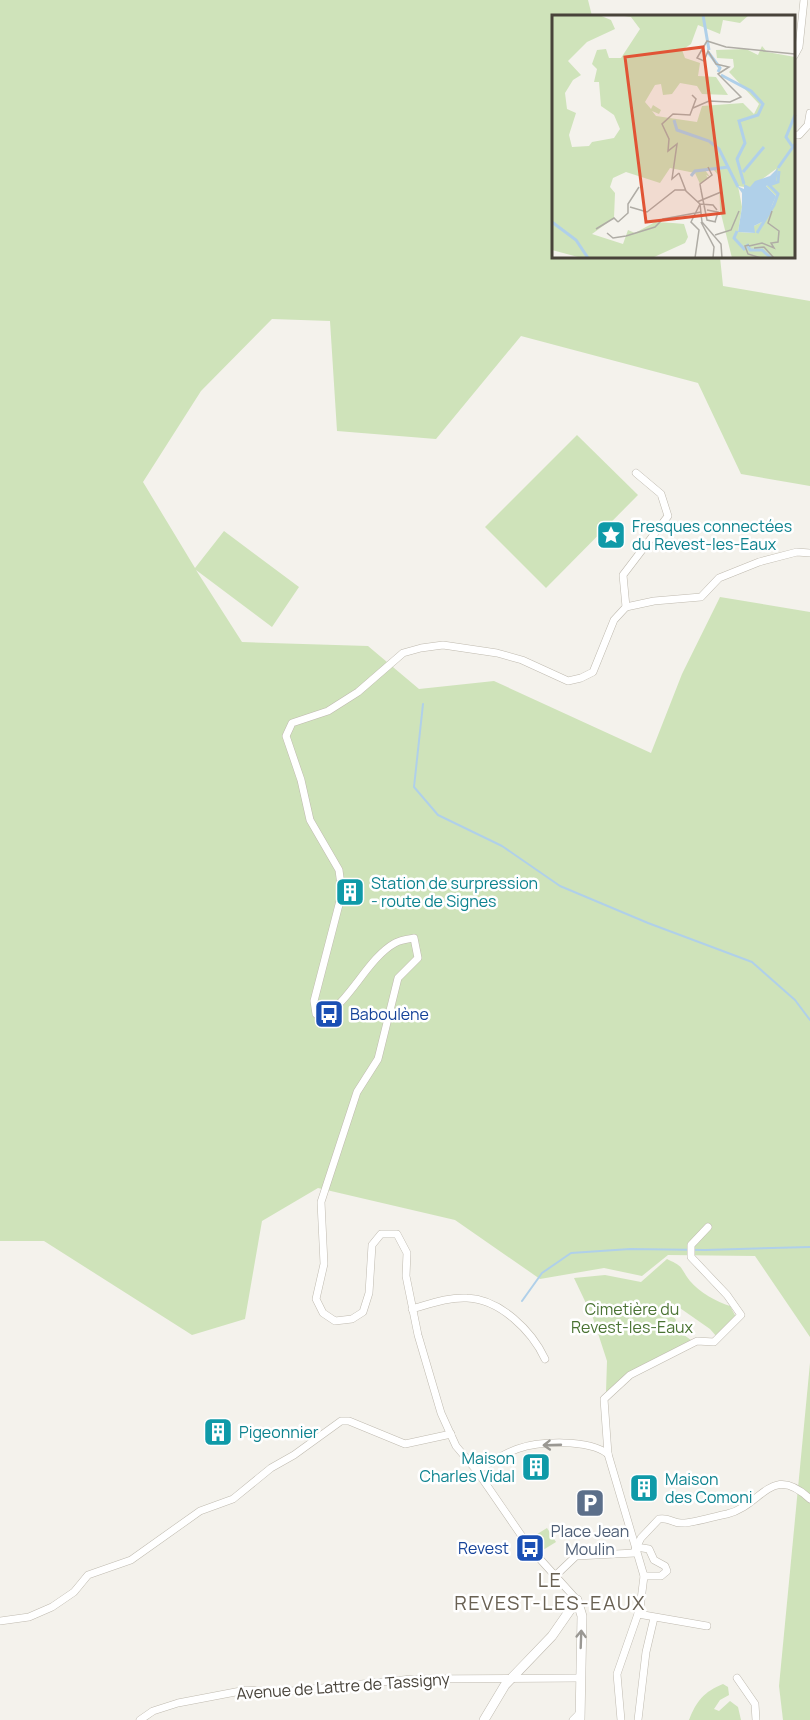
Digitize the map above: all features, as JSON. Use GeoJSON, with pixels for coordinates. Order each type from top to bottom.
{"type":"FeatureCollection","features":[{"type":"Feature","properties":{"kind":"street"},"geometry":{"type":"LineString","coordinates":[[795,54],[798,47],[804,0]]}},
{"type":"Feature","properties":{"kind":"street"},"geometry":{"type":"LineString","coordinates":[[795,135],[799,135],[808,125],[810,113]]}},
{"type":"Feature","properties":{"kind":"street"},"geometry":{"type":"LineString","coordinates":[[626,607],[623,574],[668,516],[662,494],[636,473]]}},
{"type":"Feature","properties":{"kind":"street"},"geometry":{"type":"LineString","coordinates":[[578,1718],[582,1616],[577,1600],[554,1577],[456,1446],[441,1413],[412,1309],[406,1276],[407,1253],[397,1234],[381,1234],[372,1245],[369,1293],[363,1312],[352,1319],[335,1321],[323,1313],[316,1299],[324,1264],[321,1202],[357,1092],[378,1059],[398,978],[418,958],[414,938],[395,943],[362,974],[329,1014],[320,1017],[316,1014],[314,1001],[342,893],[339,870],[310,820],[286,732],[292,723],[328,711],[358,692],[403,653],[421,648],[443,645],[497,653],[522,660],[568,681],[581,678],[593,672],[614,620],[626,607],[654,601],[701,597],[719,578],[729,574],[797,552],[810,554]]}},
{"type":"Feature","properties":{"kind":"street"},"geometry":{"type":"LineString","coordinates":[[621,1720],[617,1674],[638,1614],[644,1576],[608,1454],[604,1398],[630,1375],[698,1341],[714,1342],[741,1315],[727,1295],[691,1256],[691,1245],[708,1227]]}},
{"type":"Feature","properties":{"kind":"street"},"geometry":{"type":"LineString","coordinates":[[412,1309],[451,1299],[478,1300],[526,1329],[545,1359]]}},
{"type":"Feature","properties":{"kind":"street"},"geometry":{"type":"LineString","coordinates":[[0,1621],[28,1617],[52,1607],[74,1592],[88,1575],[131,1560],[200,1511],[233,1499],[271,1468],[294,1455],[341,1421],[349,1421],[405,1444],[451,1434]]}},
{"type":"Feature","properties":{"kind":"street"},"geometry":{"type":"LineString","coordinates":[[477,1472],[511,1451],[537,1445],[587,1444],[608,1454]]}},
{"type":"Feature","properties":{"kind":"street"},"geometry":{"type":"LineString","coordinates":[[635,1550],[641,1538],[659,1519],[670,1518],[681,1523],[736,1511],[769,1485],[794,1486],[802,1489],[810,1499]]}},
{"type":"Feature","properties":{"kind":"street"},"geometry":{"type":"LineString","coordinates":[[554,1577],[576,1556],[649,1549],[654,1560],[665,1566],[667,1571],[661,1576],[644,1576]]}},
{"type":"Feature","properties":{"kind":"street"},"geometry":{"type":"LineString","coordinates":[[484,1720],[504,1685],[515,1677],[552,1636],[577,1600]]}},
{"type":"Feature","properties":{"kind":"street"},"geometry":{"type":"LineString","coordinates":[[638,1614],[707,1626]]}},
{"type":"Feature","properties":{"kind":"street"},"geometry":{"type":"LineString","coordinates":[[638,1720],[646,1652],[654,1618]]}},
{"type":"Feature","properties":{"kind":"street","name":"Avenue de Lattre de Tassigny"},"geometry":{"type":"LineString","coordinates":[[140,1720],[153,1712],[178,1703],[246,1690],[281,1692],[412,1679],[580,1678]]}},
{"type":"Feature","properties":{"kind":"street"},"geometry":{"type":"LineString","coordinates":[[737,1678],[755,1704],[756,1720]]}},
{"type":"Feature","properties":{"kind":"green space"},"geometry":{"type":"Polygon","coordinates":[[[0,0],[588,0],[592,15],[552,15],[552,258],[720,258],[723,286],[810,301],[810,486],[741,474],[698,383],[521,336],[436,439],[337,431],[330,321],[272,319],[201,391],[143,482],[195,568],[224,531],[299,587],[272,627],[196,570],[242,642],[368,646],[419,689],[494,681],[651,753],[682,674],[720,597],[810,612],[810,1337],[755,1256],[668,1255],[642,1276],[604,1268],[540,1279],[455,1220],[318,1188],[262,1221],[245,1319],[192,1335],[44,1241],[0,1241],[0,0]]]}},
{"type":"Feature","properties":{"kind":"green space"},"geometry":{"type":"Polygon","coordinates":[[[577,435],[638,495],[546,588],[485,527],[577,435]]]}},
{"type":"Feature","properties":{"kind":"green space","name":"Cimetière du Revest-les-Eaux"},"geometry":{"type":"Polygon","coordinates":[[[667,1259],[680,1266],[690,1281],[703,1293],[730,1306],[736,1317],[717,1337],[710,1329],[677,1306],[670,1312],[676,1320],[674,1328],[691,1340],[627,1374],[606,1392],[607,1361],[593,1318],[574,1278],[605,1275],[641,1282],[667,1259]]]}},
{"type":"Feature","properties":{"kind":"green space"},"geometry":{"type":"Polygon","coordinates":[[[810,1363],[810,1720],[783,1720],[779,1686],[810,1363]]]}},
{"type":"Feature","properties":{"kind":"green space"},"geometry":{"type":"Polygon","coordinates":[[[547,1528],[556,1542],[543,1550],[534,1536],[547,1528]]]}},
{"type":"Feature","properties":{"kind":"green space"},"geometry":{"type":"Polygon","coordinates":[[[723,1684],[728,1687],[729,1695],[720,1700],[714,1709],[719,1711],[730,1701],[738,1707],[741,1720],[689,1720],[702,1698],[723,1684]]]}},
{"type":"Feature","properties":{"kind":"waterway"},"geometry":{"type":"LineString","coordinates":[[423,704],[414,787],[438,815],[502,846],[560,886],[648,923],[752,962],[795,1000],[810,1020]]}},
{"type":"Feature","properties":{"kind":"waterway"},"geometry":{"type":"LineString","coordinates":[[522,1301],[542,1273],[571,1253],[630,1249],[705,1250],[810,1247]]}},
{"type":"Feature","properties":{"kind":"place","name":"Fresques connectées du Revest-les-Eaux"},"geometry":{"type":"Point","coordinates":[611,535]}},
{"type":"Feature","properties":{"kind":"place","name":"Station de surpression - route de Signes"},"geometry":{"type":"Point","coordinates":[350,892]}},
{"type":"Feature","properties":{"kind":"place","name":"Baboulène"},"geometry":{"type":"Point","coordinates":[329,1014]}},
{"type":"Feature","properties":{"kind":"place","name":"Pigeonnier"},"geometry":{"type":"Point","coordinates":[218,1432]}},
{"type":"Feature","properties":{"kind":"place","name":"Maison Charles Vidal"},"geometry":{"type":"Point","coordinates":[536,1467]}},
{"type":"Feature","properties":{"kind":"place","name":"Maison des Comoni"},"geometry":{"type":"Point","coordinates":[644,1488]}},
{"type":"Feature","properties":{"kind":"place","name":"Place Jean Moulin"},"geometry":{"type":"Point","coordinates":[590,1503]}},
{"type":"Feature","properties":{"kind":"place","name":"Revest"},"geometry":{"type":"Point","coordinates":[530,1548]}},
{"type":"Feature","properties":{"kind":"district","name":"LE REVEST-LES-EAUX"},"geometry":{"type":"Point","coordinates":[550,1592]}}]}
